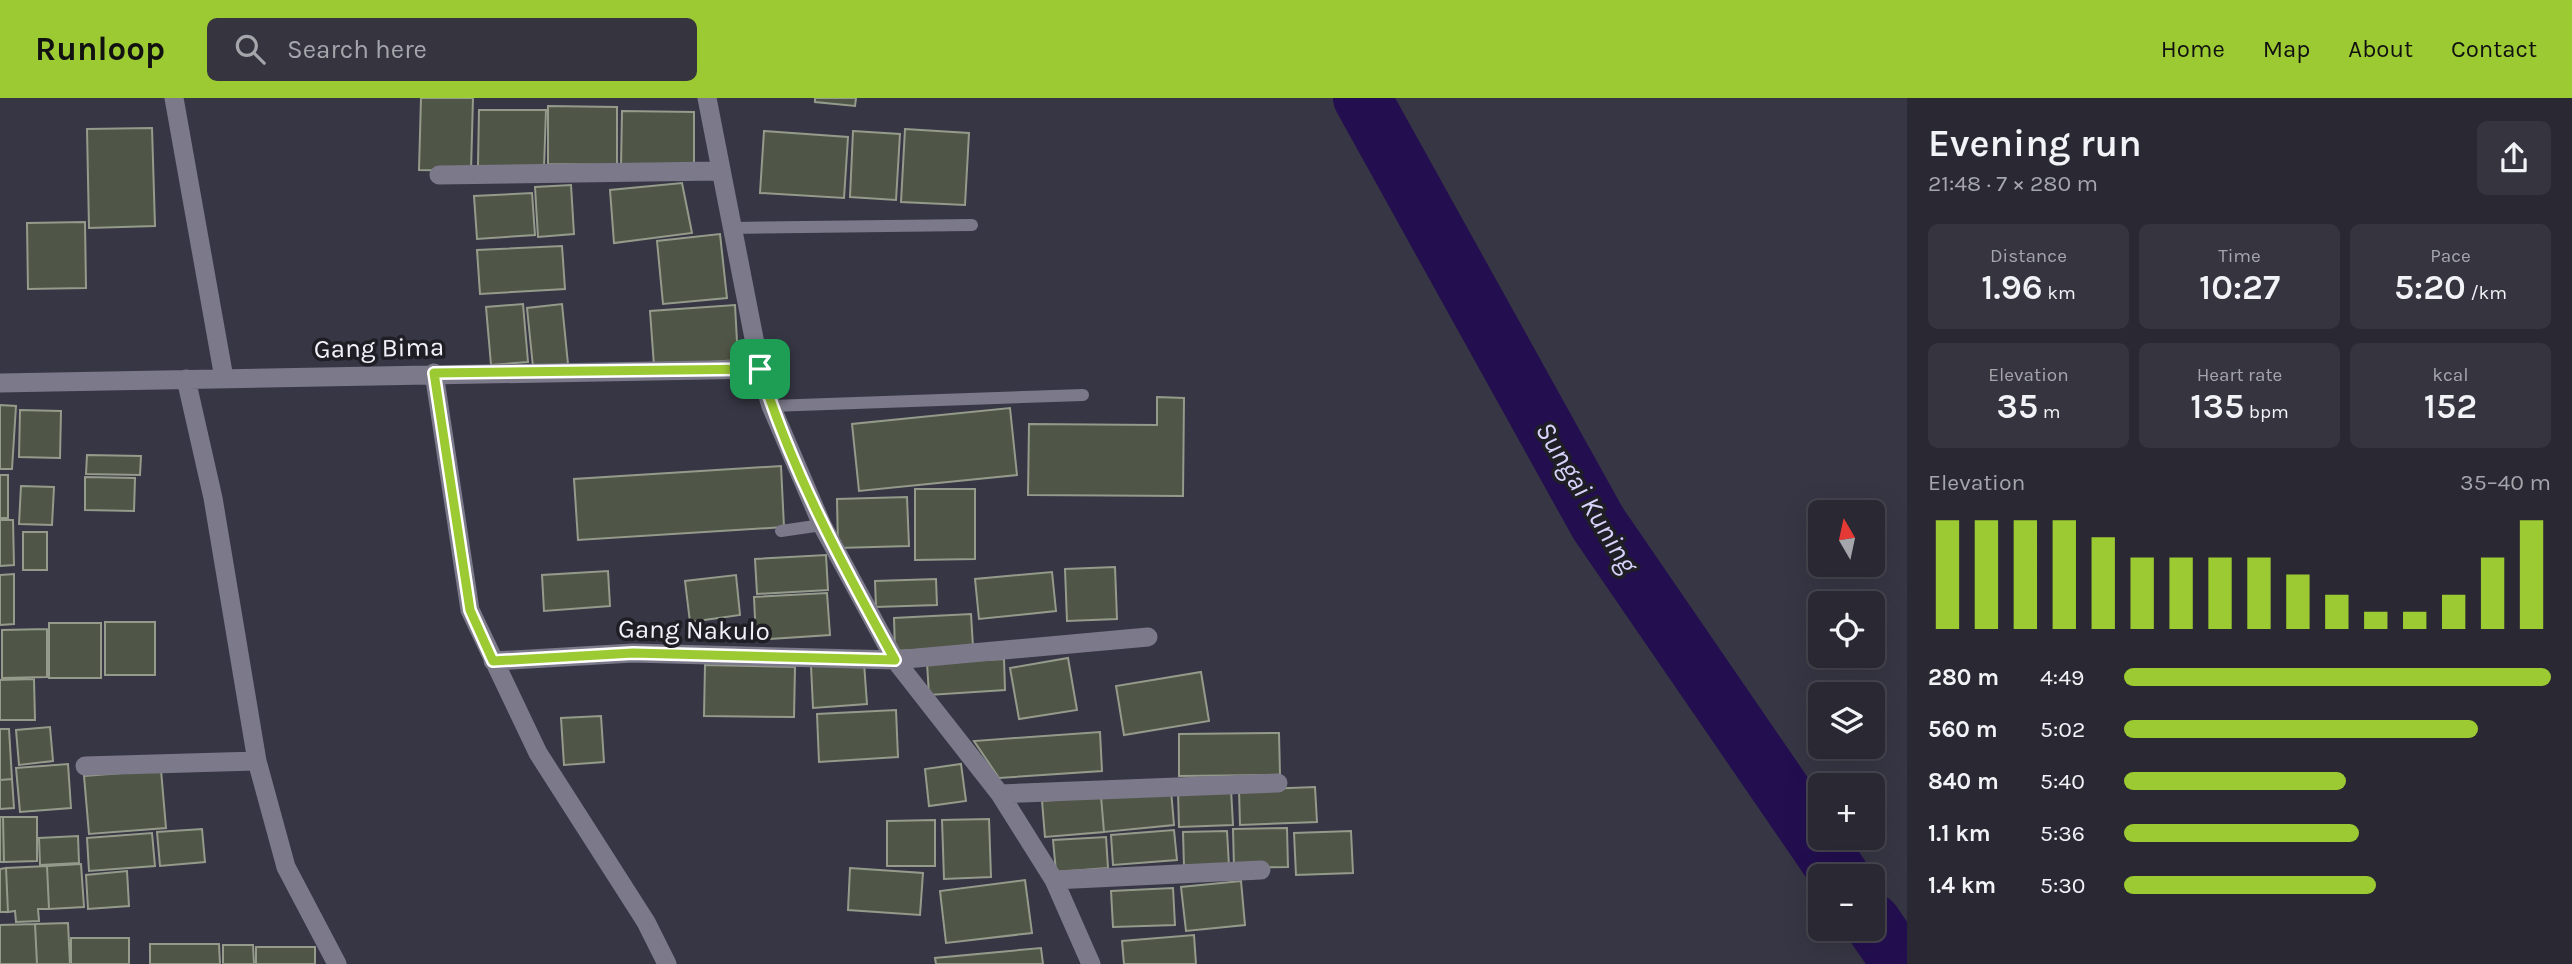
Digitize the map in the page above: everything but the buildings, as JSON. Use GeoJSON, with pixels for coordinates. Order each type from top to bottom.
{"type":"FeatureCollection","features":[{"type":"Feature","properties":{"kind":"street"},"geometry":{"type":"LineString","coordinates":[[174,98],[224,378]]}},
{"type":"Feature","properties":{"kind":"street"},"geometry":{"type":"LineString","coordinates":[[707,98],[719,171],[760,369],[771,406],[822,525],[895,660],[1000,794],[1054,880],[1091,964]]}},
{"type":"Feature","properties":{"kind":"street"},"geometry":{"type":"LineString","coordinates":[[439,175],[719,171]]}},
{"type":"Feature","properties":{"kind":"street","name":"Gang Bima"},"geometry":{"type":"LineString","coordinates":[[0,383],[760,369]]}},
{"type":"Feature","properties":{"kind":"street"},"geometry":{"type":"LineString","coordinates":[[434,373],[470,610],[538,753],[646,922],[667,964]]}},
{"type":"Feature","properties":{"kind":"street"},"geometry":{"type":"LineString","coordinates":[[186,379],[213,498],[257,761],[286,867],[337,964]]}},
{"type":"Feature","properties":{"kind":"street","name":"Gang Nakulo"},"geometry":{"type":"LineString","coordinates":[[493,661],[633,653],[895,660],[1148,637]]}},
{"type":"Feature","properties":{"kind":"street"},"geometry":{"type":"LineString","coordinates":[[85,765],[257,761]]}},
{"type":"Feature","properties":{"kind":"street"},"geometry":{"type":"LineString","coordinates":[[1000,794],[1278,783]]}},
{"type":"Feature","properties":{"kind":"street"},"geometry":{"type":"LineString","coordinates":[[1054,880],[1261,870]]}},
{"type":"Feature","properties":{"kind":"lane"},"geometry":{"type":"LineString","coordinates":[[731,228],[972,225]]}},
{"type":"Feature","properties":{"kind":"lane"},"geometry":{"type":"LineString","coordinates":[[771,406],[1083,396]]}},
{"type":"Feature","properties":{"kind":"lane"},"geometry":{"type":"LineString","coordinates":[[781,531],[822,525]]}},
{"type":"Feature","properties":{"kind":"waterway","name":"Sungai Kuning"},"geometry":{"type":"LineString","coordinates":[[1362,98],[1598,523],[1832,864]]}},
{"type":"Feature","properties":{"kind":"waterway","name":"Sungai Kuning"},"geometry":{"type":"LineString","coordinates":[[1885,941],[1901,964]]}},
{"type":"Feature","properties":{"kind":"route"},"geometry":{"type":"LineString","coordinates":[[760,369],[771,406],[822,525],[895,660],[633,653],[493,661],[470,610],[434,373],[760,369]]}}]}
